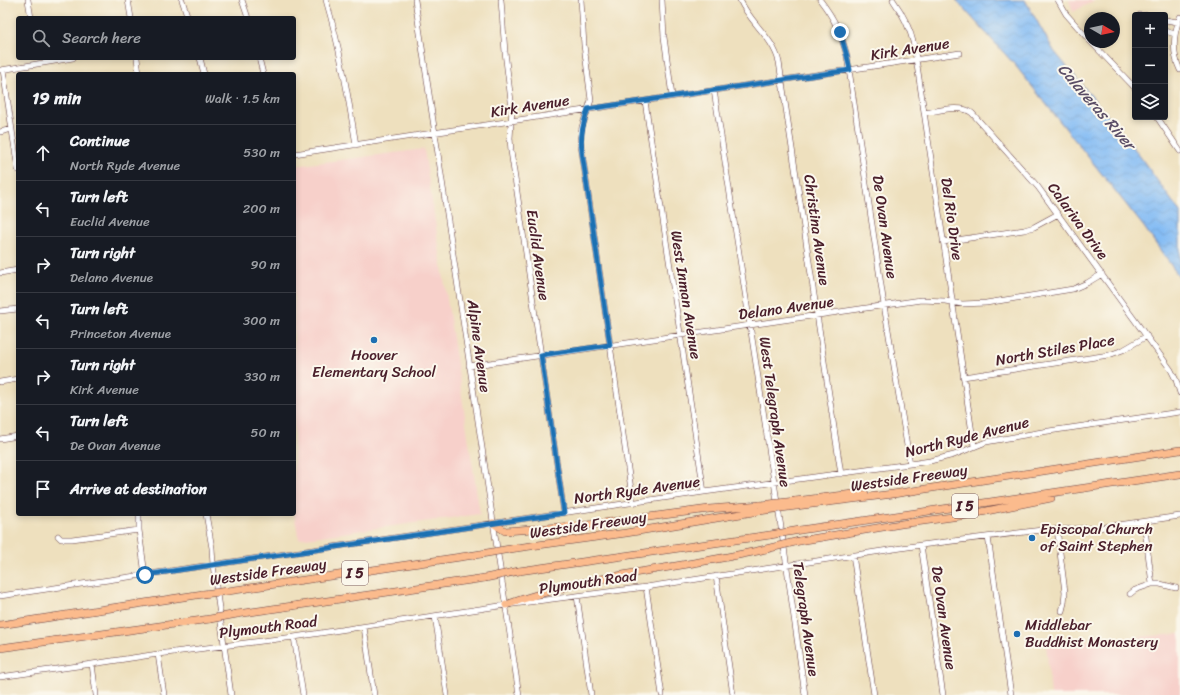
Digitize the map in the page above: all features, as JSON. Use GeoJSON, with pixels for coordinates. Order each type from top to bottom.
{"type":"FeatureCollection","features":[{"type":"Feature","properties":{"kind":"highway","name":"Westside Freeway"},"geometry":{"type":"LineString","coordinates":[[0,625],[626,533],[760,508],[795,504],[853,494],[893,494],[1180,450]]}},
{"type":"Feature","properties":{"kind":"highway","name":"I 5"},"geometry":{"type":"LineString","coordinates":[[0,648],[210,619],[485,578],[519,571],[1180,474]]}},
{"type":"Feature","properties":{"kind":"highway"},"geometry":{"type":"LineString","coordinates":[[506,605],[546,592],[608,577],[737,556],[799,541],[887,526],[967,515],[1131,481]]}},
{"type":"Feature","properties":{"kind":"highway"},"geometry":{"type":"LineString","coordinates":[[493,524],[505,531],[541,529],[588,525],[709,509],[760,508]]}},
{"type":"Feature","properties":{"kind":"street"},"geometry":{"type":"LineString","coordinates":[[28,0],[31,16]]}},
{"type":"Feature","properties":{"kind":"street"},"geometry":{"type":"LineString","coordinates":[[128,0],[131,16]]}},
{"type":"Feature","properties":{"kind":"street"},"geometry":{"type":"LineString","coordinates":[[182,0],[187,16]]}},
{"type":"Feature","properties":{"kind":"street"},"geometry":{"type":"LineString","coordinates":[[242,0],[247,16]]}},
{"type":"Feature","properties":{"kind":"street"},"geometry":{"type":"LineString","coordinates":[[326,0],[345,74],[356,145]]}},
{"type":"Feature","properties":{"kind":"street","name":"Alpine Avenue"},"geometry":{"type":"LineString","coordinates":[[415,0],[469,366],[520,695]]}},
{"type":"Feature","properties":{"kind":"street","name":"Euclid Avenue"},"geometry":{"type":"LineString","coordinates":[[501,0],[504,52],[512,109],[510,138],[511,151],[564,513]]}},
{"type":"Feature","properties":{"kind":"street"},"geometry":{"type":"LineString","coordinates":[[581,0],[584,45],[591,100],[582,127],[580,140],[633,503]]}},
{"type":"Feature","properties":{"kind":"street"},"geometry":{"type":"LineString","coordinates":[[662,0],[664,37],[672,96]]}},
{"type":"Feature","properties":{"kind":"street","name":"Christina Avenue"},"geometry":{"type":"LineString","coordinates":[[740,0],[751,19],[775,49],[779,62],[841,474]]}},
{"type":"Feature","properties":{"kind":"street","name":"De Ovan Avenue"},"geometry":{"type":"LineString","coordinates":[[820,0],[832,16],[840,32],[850,70],[884,305],[910,464]]}},
{"type":"Feature","properties":{"kind":"street","name":"Del Rio Drive"},"geometry":{"type":"LineString","coordinates":[[893,0],[903,14],[909,28],[917,60],[974,446]]}},
{"type":"Feature","properties":{"kind":"street"},"geometry":{"type":"LineString","coordinates":[[1058,0],[1066,14],[1084,33]]}},
{"type":"Feature","properties":{"kind":"street"},"geometry":{"type":"LineString","coordinates":[[1168,20],[1179,20],[1175,34],[1174,48],[1180,70]]}},
{"type":"Feature","properties":{"kind":"street"},"geometry":{"type":"LineString","coordinates":[[1168,32],[1175,34]]}},
{"type":"Feature","properties":{"kind":"street"},"geometry":{"type":"LineString","coordinates":[[1098,48],[1132,85]]}},
{"type":"Feature","properties":{"kind":"street","name":"Kirk Avenue"},"geometry":{"type":"LineString","coordinates":[[296,154],[960,53]]}},
{"type":"Feature","properties":{"kind":"street"},"geometry":{"type":"LineString","coordinates":[[16,156],[2,70],[39,61],[50,60]]}},
{"type":"Feature","properties":{"kind":"street"},"geometry":{"type":"LineString","coordinates":[[137,60],[139,72]]}},
{"type":"Feature","properties":{"kind":"street"},"geometry":{"type":"LineString","coordinates":[[200,60],[204,72]]}},
{"type":"Feature","properties":{"kind":"street"},"geometry":{"type":"LineString","coordinates":[[260,60],[262,72]]}},
{"type":"Feature","properties":{"kind":"street","name":"West Telegraph Avenue"},"geometry":{"type":"LineString","coordinates":[[714,90],[773,483],[784,546]]}},
{"type":"Feature","properties":{"kind":"street","name":"West Inman Avenue"},"geometry":{"type":"LineString","coordinates":[[644,101],[704,492]]}},
{"type":"Feature","properties":{"kind":"street","name":"Calariva Drive"},"geometry":{"type":"LineString","coordinates":[[924,113],[963,108],[969,110],[1024,170],[1058,214],[1171,370],[1180,393]]}},
{"type":"Feature","properties":{"kind":"street"},"geometry":{"type":"LineString","coordinates":[[1160,120],[1180,151]]}},
{"type":"Feature","properties":{"kind":"street"},"geometry":{"type":"LineString","coordinates":[[0,132],[12,129]]}},
{"type":"Feature","properties":{"kind":"street"},"geometry":{"type":"LineString","coordinates":[[943,242],[1024,230],[1034,227],[1058,214]]}},
{"type":"Feature","properties":{"kind":"street"},"geometry":{"type":"LineString","coordinates":[[0,273],[16,270]]}},
{"type":"Feature","properties":{"kind":"street","name":"Delano Avenue"},"geometry":{"type":"LineString","coordinates":[[469,366],[921,300],[940,300],[962,304],[986,303],[1067,291],[1080,287],[1102,274]]}},
{"type":"Feature","properties":{"kind":"street"},"geometry":{"type":"LineString","coordinates":[[0,311],[16,309]]}},
{"type":"Feature","properties":{"kind":"street","name":"North Stiles Place"},"geometry":{"type":"LineString","coordinates":[[963,377],[1109,355],[1124,350],[1147,336]]}},
{"type":"Feature","properties":{"kind":"street"},"geometry":{"type":"LineString","coordinates":[[0,382],[16,379]]}},
{"type":"Feature","properties":{"kind":"street","name":"North Ryde Avenue"},"geometry":{"type":"LineString","coordinates":[[0,596],[704,492],[930,461],[954,455],[986,442],[1042,432],[1180,412]]}},
{"type":"Feature","properties":{"kind":"street"},"geometry":{"type":"LineString","coordinates":[[0,439],[16,436]]}},
{"type":"Feature","properties":{"kind":"street"},"geometry":{"type":"LineString","coordinates":[[139,516],[139,530],[145,575]]}},
{"type":"Feature","properties":{"kind":"street"},"geometry":{"type":"LineString","coordinates":[[206,516],[212,548],[231,695]]}},
{"type":"Feature","properties":{"kind":"street","name":"Plymouth Road"},"geometry":{"type":"LineString","coordinates":[[0,677],[224,645],[294,637],[506,605],[646,587],[921,545],[1024,532],[1057,529],[1098,528],[1180,516]]}},
{"type":"Feature","properties":{"kind":"street"},"geometry":{"type":"LineString","coordinates":[[1144,522],[1152,584]]}},
{"type":"Feature","properties":{"kind":"street"},"geometry":{"type":"LineString","coordinates":[[1057,529],[1065,592],[1062,611]]}},
{"type":"Feature","properties":{"kind":"street"},"geometry":{"type":"LineString","coordinates":[[58,536],[72,539],[139,530]]}},
{"type":"Feature","properties":{"kind":"street"},"geometry":{"type":"LineString","coordinates":[[988,537],[1011,695]]}},
{"type":"Feature","properties":{"kind":"street","name":"De Ovan Avenue"},"geometry":{"type":"LineString","coordinates":[[921,545],[943,695]]}},
{"type":"Feature","properties":{"kind":"street","name":"Telegraph Avenue"},"geometry":{"type":"LineString","coordinates":[[784,546],[805,695]]}},
{"type":"Feature","properties":{"kind":"street"},"geometry":{"type":"LineString","coordinates":[[853,555],[874,695]]}},
{"type":"Feature","properties":{"kind":"street"},"geometry":{"type":"LineString","coordinates":[[716,576],[733,695]]}},
{"type":"Feature","properties":{"kind":"street"},"geometry":{"type":"LineString","coordinates":[[1130,594],[1135,590],[1152,584],[1160,584],[1176,588]]}},
{"type":"Feature","properties":{"kind":"street"},"geometry":{"type":"LineString","coordinates":[[646,587],[662,695]]}},
{"type":"Feature","properties":{"kind":"street"},"geometry":{"type":"LineString","coordinates":[[576,596],[591,695]]}},
{"type":"Feature","properties":{"kind":"street"},"geometry":{"type":"LineString","coordinates":[[435,616],[447,695]]}},
{"type":"Feature","properties":{"kind":"street"},"geometry":{"type":"LineString","coordinates":[[364,626],[374,695]]}},
{"type":"Feature","properties":{"kind":"street"},"geometry":{"type":"LineString","coordinates":[[294,637],[303,695]]}},
{"type":"Feature","properties":{"kind":"street"},"geometry":{"type":"LineString","coordinates":[[158,654],[164,695]]}},
{"type":"Feature","properties":{"kind":"street"},"geometry":{"type":"LineString","coordinates":[[92,664],[96,695]]}},
{"type":"Feature","properties":{"kind":"shaded area"},"geometry":{"type":"Polygon","coordinates":[[[1069,0],[1095,0],[1073,12],[1069,0]]]}},
{"type":"Feature","properties":{"kind":"shaded area","name":"Hoover Elementary School"},"geometry":{"type":"Polygon","coordinates":[[[424,149],[480,514],[299,539],[294,516],[296,516],[296,166],[424,149]]]}},
{"type":"Feature","properties":{"kind":"shaded area"},"geometry":{"type":"Polygon","coordinates":[[[1180,634],[1180,695],[1051,695],[1046,643],[1180,634]]]}},
{"type":"Feature","properties":{"kind":"water","name":"Calaveras River"},"geometry":{"type":"Polygon","coordinates":[[[956,0],[1025,0],[1054,51],[1131,144],[1180,212],[1180,278],[1144,227],[1015,65],[956,0]]]}},
{"type":"Feature","properties":{"kind":"place","name":"Hoover Elementary School"},"geometry":{"type":"Point","coordinates":[374,340]}},
{"type":"Feature","properties":{"kind":"place","name":"Episcopal Church of Saint Stephen"},"geometry":{"type":"Point","coordinates":[1032,538]}},
{"type":"Feature","properties":{"kind":"place","name":"Middlebar Buddhist Monastery"},"geometry":{"type":"Point","coordinates":[1017,634]}},
{"type":"Feature","properties":{"kind":"route"},"geometry":{"type":"LineString","coordinates":[[145,575],[564,513],[541,355],[610,345],[580,140],[582,127],[588,109],[850,70],[840,32]]}}]}
